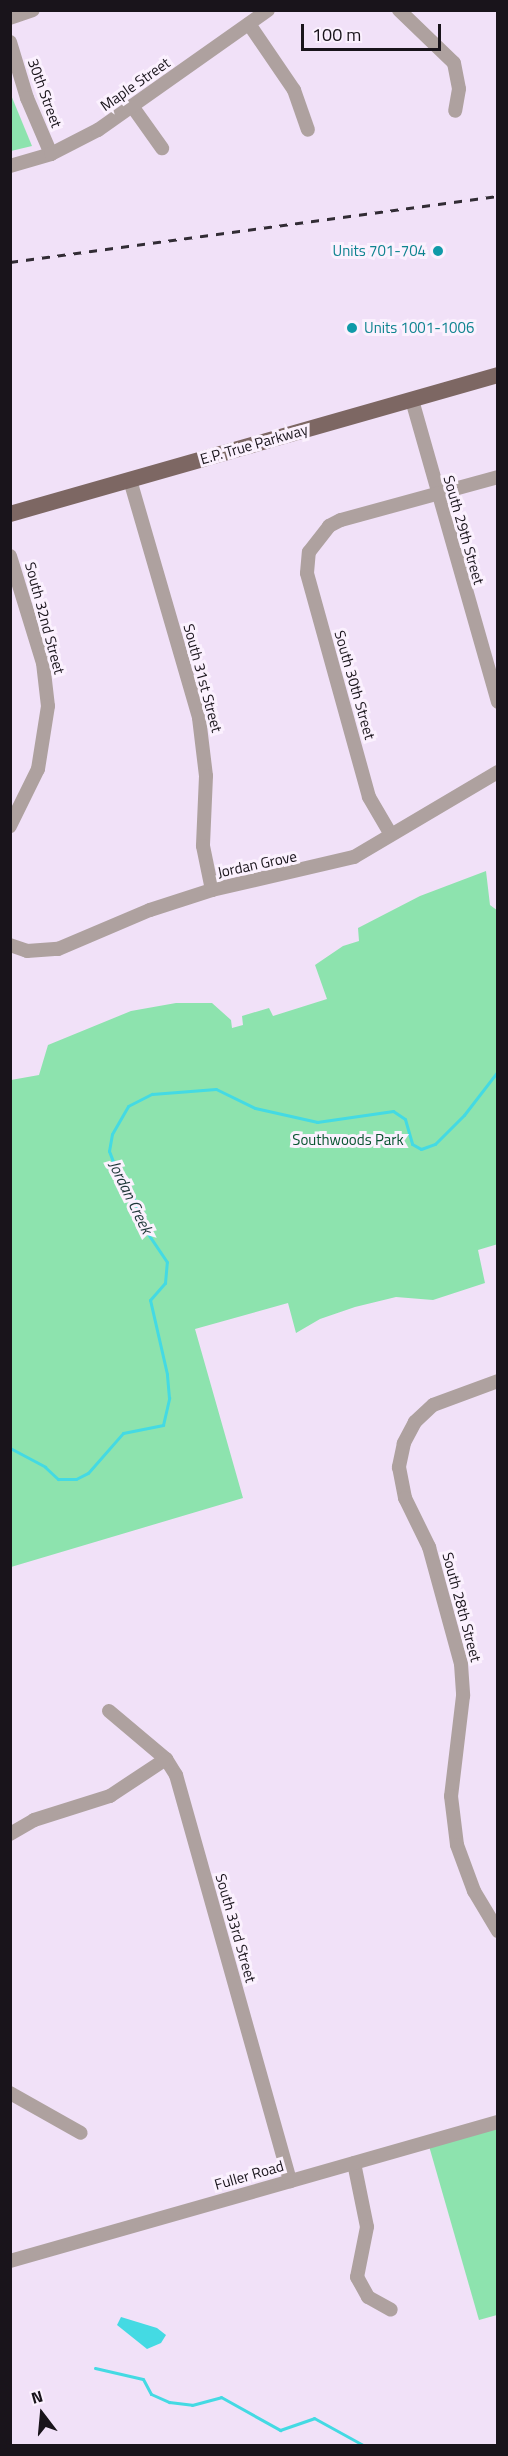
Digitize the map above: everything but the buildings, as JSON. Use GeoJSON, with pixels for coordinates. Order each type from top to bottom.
{"type":"FeatureCollection","features":[{"type":"Feature","properties":{"kind":"main road","name":"E.P. True Parkway"},"geometry":{"type":"LineString","coordinates":[[10,514],[498,375]]}},
{"type":"Feature","properties":{"kind":"street"},"geometry":{"type":"LineString","coordinates":[[10,18],[33,10]]}},
{"type":"Feature","properties":{"kind":"street","name":"Maple Street"},"geometry":{"type":"LineString","coordinates":[[10,166],[51,154],[89,135],[268,10]]}},
{"type":"Feature","properties":{"kind":"street"},"geometry":{"type":"LineString","coordinates":[[399,10],[454,63],[459,89],[455,111]]}},
{"type":"Feature","properties":{"kind":"street"},"geometry":{"type":"LineString","coordinates":[[249,24],[294,90],[308,130]]}},
{"type":"Feature","properties":{"kind":"street","name":"30th Street"},"geometry":{"type":"LineString","coordinates":[[10,42],[27,98],[51,154]]}},
{"type":"Feature","properties":{"kind":"street"},"geometry":{"type":"LineString","coordinates":[[132,106],[162,148]]}},
{"type":"Feature","properties":{"kind":"street","name":"South 29th Street"},"geometry":{"type":"LineString","coordinates":[[412,400],[436,494],[498,702]]}},
{"type":"Feature","properties":{"kind":"street"},"geometry":{"type":"LineString","coordinates":[[436,494],[498,477]]}},
{"type":"Feature","properties":{"kind":"street","name":"South 31st Street"},"geometry":{"type":"LineString","coordinates":[[130,480],[200,718],[206,776],[203,846],[212,891]]}},
{"type":"Feature","properties":{"kind":"street","name":"South 30th Street"},"geometry":{"type":"LineString","coordinates":[[390,833],[369,797],[307,573],[309,552],[329,526],[341,520],[436,494]]}},
{"type":"Feature","properties":{"kind":"street","name":"South 32nd Street"},"geometry":{"type":"LineString","coordinates":[[10,556],[42,663],[48,706],[38,769],[10,826]]}},
{"type":"Feature","properties":{"kind":"street","name":"Jordan Grove"},"geometry":{"type":"LineString","coordinates":[[10,945],[27,951],[58,949],[150,910],[212,891],[344,860],[498,772]]}},
{"type":"Feature","properties":{"kind":"street","name":"South 28th Street"},"geometry":{"type":"LineString","coordinates":[[498,1381],[433,1405],[411,1429],[399,1467],[405,1498],[429,1547],[461,1664],[464,1696],[451,1779],[457,1845],[474,1891],[498,1931]]}},
{"type":"Feature","properties":{"kind":"street","name":"South 33rd Street"},"geometry":{"type":"LineString","coordinates":[[109,1711],[166,1759],[176,1775],[290,2181]]}},
{"type":"Feature","properties":{"kind":"street"},"geometry":{"type":"LineString","coordinates":[[10,1834],[34,1820],[110,1796],[166,1759]]}},
{"type":"Feature","properties":{"kind":"street"},"geometry":{"type":"LineString","coordinates":[[10,2093],[81,2133]]}},
{"type":"Feature","properties":{"kind":"street","name":"Fuller Road"},"geometry":{"type":"LineString","coordinates":[[10,2261],[498,2122]]}},
{"type":"Feature","properties":{"kind":"street"},"geometry":{"type":"LineString","coordinates":[[354,2163],[368,2227],[357,2277],[368,2297],[391,2310]]}},
{"type":"Feature","properties":{"kind":"green space"},"geometry":{"type":"Polygon","coordinates":[[[10,95],[32,146],[11,151],[10,95]]]}},
{"type":"Feature","properties":{"kind":"green space","name":"Southwoods Park"},"geometry":{"type":"Polygon","coordinates":[[[486,871],[490,905],[498,911],[498,1244],[478,1250],[485,1283],[433,1300],[396,1297],[355,1307],[320,1319],[296,1333],[288,1303],[195,1329],[243,1498],[11,1567],[11,1080],[39,1075],[48,1045],[131,1011],[176,1003],[212,1003],[231,1020],[232,1028],[243,1025],[242,1016],[269,1008],[273,1016],[327,999],[315,965],[343,946],[359,941],[358,928],[420,896],[486,871]]]}},
{"type":"Feature","properties":{"kind":"green space"},"geometry":{"type":"Polygon","coordinates":[[[497,2127],[497,2315],[479,2320],[429,2146],[497,2127]]]}},
{"type":"Feature","properties":{"kind":"water"},"geometry":{"type":"Polygon","coordinates":[[[121,2317],[157,2328],[166,2335],[161,2343],[147,2349],[117,2325],[121,2317]]]}},
{"type":"Feature","properties":{"kind":"waterway","name":"Jordan Creek"},"geometry":{"type":"LineString","coordinates":[[10,1448],[45,1467],[58,1479],[76,1479],[88,1473],[123,1433],[163,1425],[169,1398],[167,1374],[150,1300],[165,1283],[167,1262],[145,1229],[132,1193],[119,1177],[109,1151],[112,1134],[128,1106],[152,1094],[216,1089],[255,1108],[317,1122],[393,1111],[405,1119],[412,1144],[421,1149],[435,1144],[464,1115],[498,1071]]}},
{"type":"Feature","properties":{"kind":"waterway"},"geometry":{"type":"LineString","coordinates":[[95,2368],[143,2379],[151,2394],[169,2402],[192,2405],[221,2397],[280,2430],[314,2418],[365,2446]]}},
{"type":"Feature","properties":{"kind":"railway"},"geometry":{"type":"LineString","coordinates":[[10,262],[498,196]]}},
{"type":"Feature","properties":{"kind":"place","name":"Units 701-704"},"geometry":{"type":"Point","coordinates":[438,251]}},
{"type":"Feature","properties":{"kind":"place","name":"Units 1001-1006"},"geometry":{"type":"Point","coordinates":[352,328]}}]}
